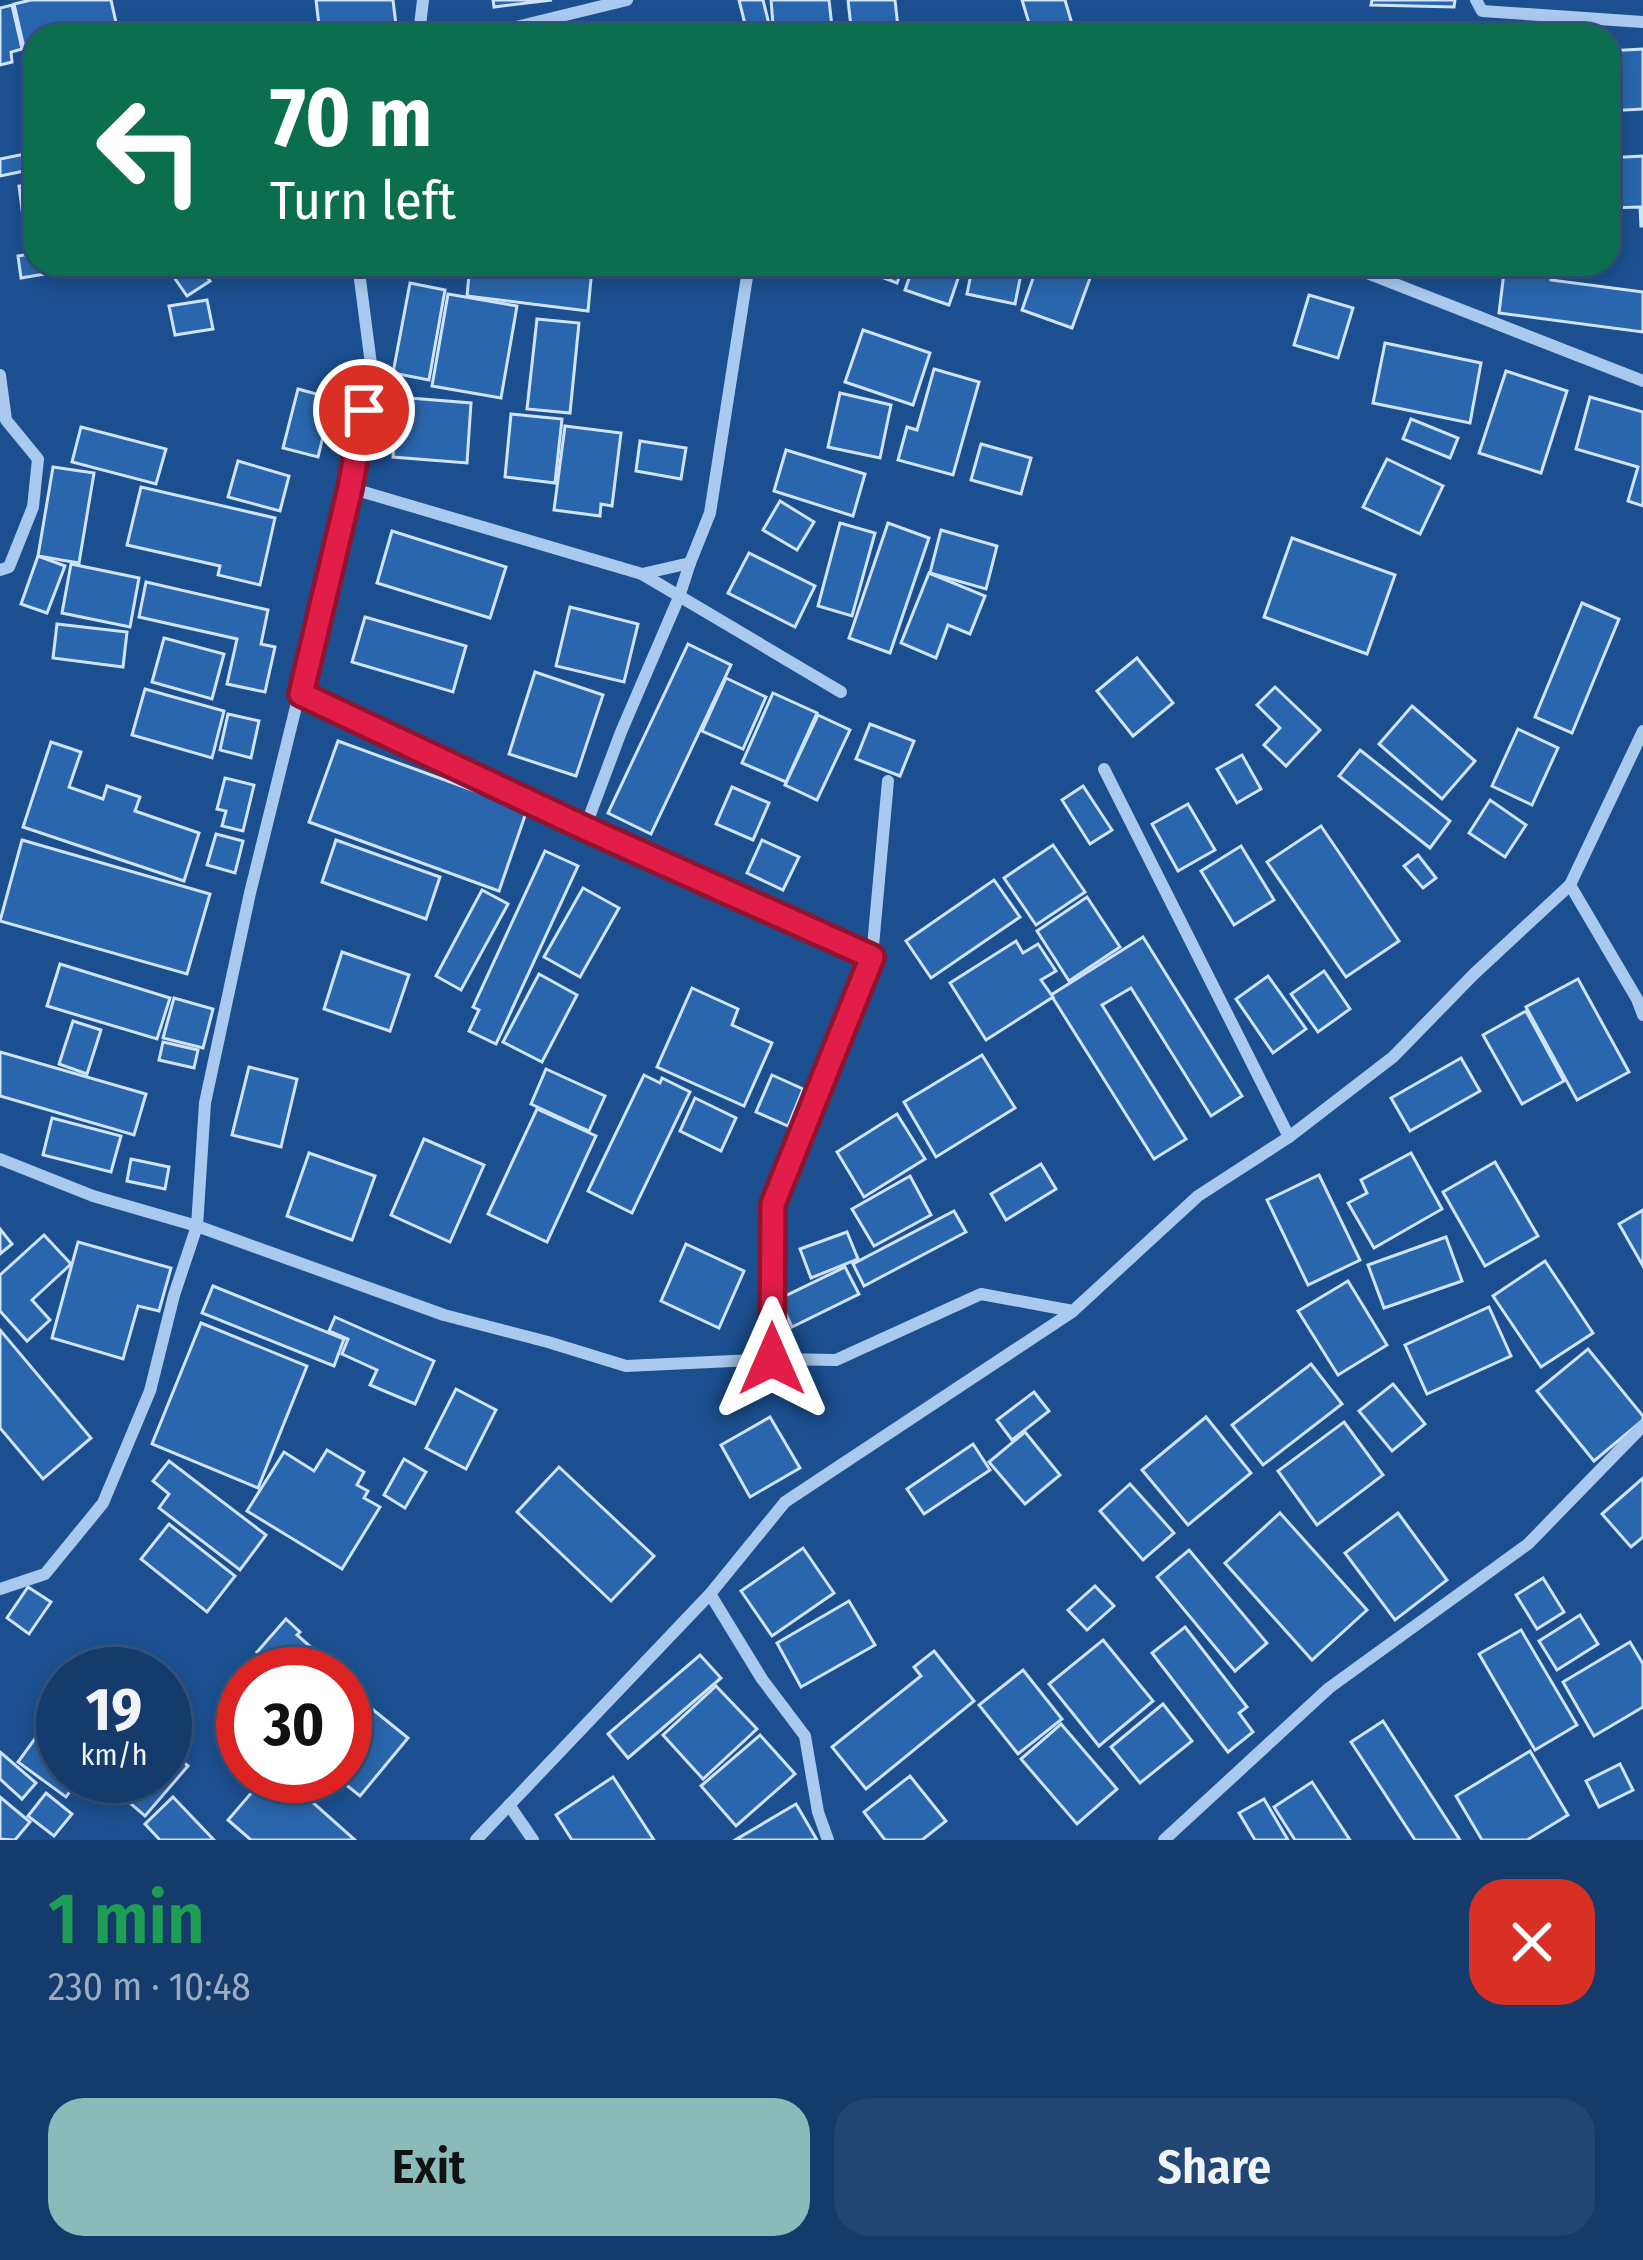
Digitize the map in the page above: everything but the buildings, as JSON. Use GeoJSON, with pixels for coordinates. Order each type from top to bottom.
{"type":"FeatureCollection","features":[{"type":"Feature","properties":{"kind":"street"},"geometry":{"type":"LineString","coordinates":[[528,24],[627,0]]}},
{"type":"Feature","properties":{"kind":"street"},"geometry":{"type":"LineString","coordinates":[[1476,0],[1482,11],[1643,22]]}},
{"type":"Feature","properties":{"kind":"street"},"geometry":{"type":"LineString","coordinates":[[0,1589],[44,1574],[103,1503],[150,1390],[196,1226],[205,1103],[250,893],[350,488],[372,372],[360,276]]}},
{"type":"Feature","properties":{"kind":"street"},"geometry":{"type":"LineString","coordinates":[[585,828],[710,513],[747,276]]}},
{"type":"Feature","properties":{"kind":"street"},"geometry":{"type":"LineString","coordinates":[[1375,276],[1643,381]]}},
{"type":"Feature","properties":{"kind":"street"},"geometry":{"type":"LineString","coordinates":[[0,375],[6,420],[38,459],[32,507],[9,567],[0,570]]}},
{"type":"Feature","properties":{"kind":"street"},"geometry":{"type":"LineString","coordinates":[[350,488],[642,574],[841,692]]}},
{"type":"Feature","properties":{"kind":"street"},"geometry":{"type":"LineString","coordinates":[[642,574],[690,563]]}},
{"type":"Feature","properties":{"kind":"street"},"geometry":{"type":"LineString","coordinates":[[301,694],[872,957]]}},
{"type":"Feature","properties":{"kind":"street"},"geometry":{"type":"LineString","coordinates":[[476,1840],[710,1594],[785,1502],[1073,1311],[1198,1196],[1289,1137],[1393,1057],[1570,884],[1643,731]]}},
{"type":"Feature","properties":{"kind":"street"},"geometry":{"type":"LineString","coordinates":[[1103,769],[1289,1137]]}},
{"type":"Feature","properties":{"kind":"street"},"geometry":{"type":"LineString","coordinates":[[772,1359],[773,1204],[872,957],[888,781]]}},
{"type":"Feature","properties":{"kind":"street"},"geometry":{"type":"LineString","coordinates":[[1570,884],[1643,1015]]}},
{"type":"Feature","properties":{"kind":"street"},"geometry":{"type":"LineString","coordinates":[[0,1159],[93,1196],[196,1226],[443,1315],[626,1366],[836,1360],[981,1294],[1073,1311]]}},
{"type":"Feature","properties":{"kind":"street"},"geometry":{"type":"LineString","coordinates":[[1164,1840],[1329,1688],[1528,1544],[1643,1426]]}},
{"type":"Feature","properties":{"kind":"street"},"geometry":{"type":"LineString","coordinates":[[710,1594],[762,1679],[805,1736],[818,1812],[828,1840]]}},
{"type":"Feature","properties":{"kind":"street"},"geometry":{"type":"LineString","coordinates":[[509,1805],[532,1840]]}},
{"type":"Feature","properties":{"kind":"route"},"geometry":{"type":"LineString","coordinates":[[364,410],[301,694],[872,957],[773,1204],[772,1359]]}}]}
